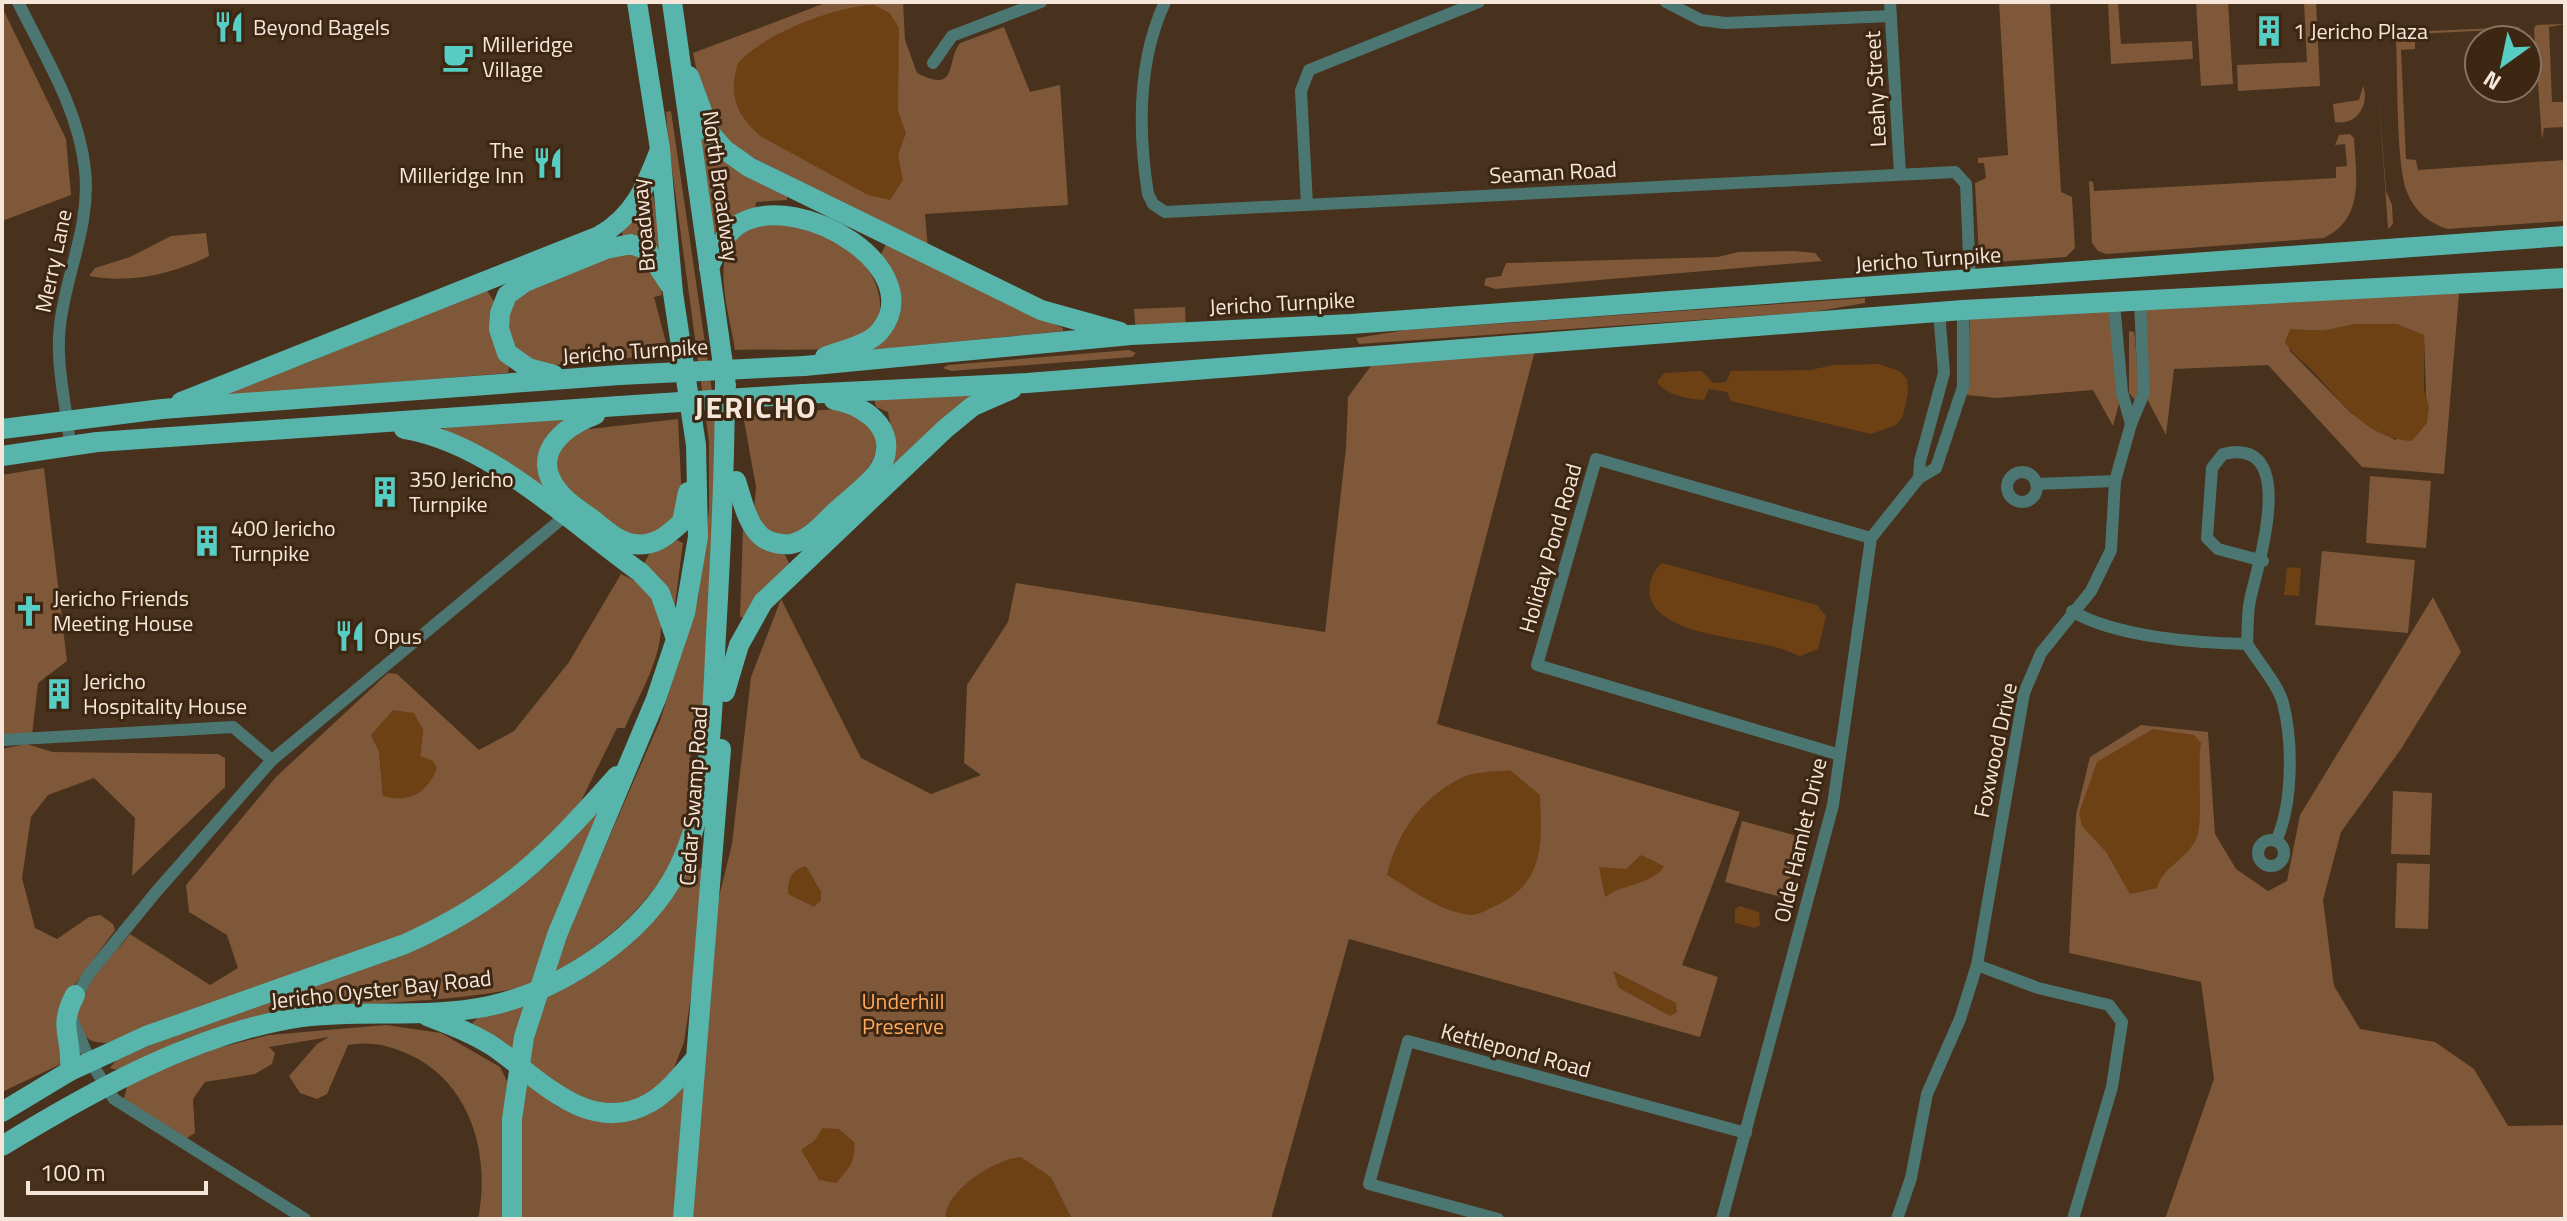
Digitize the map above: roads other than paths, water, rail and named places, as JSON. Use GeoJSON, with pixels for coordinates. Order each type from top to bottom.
{"type":"FeatureCollection","features":[{"type":"Feature","properties":{"kind":"main road","name":"Broadway"},"geometry":{"type":"LineString","coordinates":[[637,2],[660,149],[673,293],[696,445]]}},
{"type":"Feature","properties":{"kind":"main road","name":"North Broadway"},"geometry":{"type":"LineString","coordinates":[[672,2],[725,376]]}},
{"type":"Feature","properties":{"kind":"main road"},"geometry":{"type":"LineString","coordinates":[[679,59],[693,83],[710,133],[725,150],[749,167],[1041,310],[1131,335]]}},
{"type":"Feature","properties":{"kind":"main road"},"geometry":{"type":"LineString","coordinates":[[162,409],[599,236],[626,217],[643,194],[660,149]]}},
{"type":"Feature","properties":{"kind":"main road"},"geometry":{"type":"LineString","coordinates":[[709,267],[722,241],[742,223],[776,215],[823,224],[854,241],[869,257],[887,286],[890,308],[884,325],[871,339],[804,366]]}},
{"type":"Feature","properties":{"kind":"main road","name":"Jericho Turnpike"},"geometry":{"type":"LineString","coordinates":[[2,429],[162,409],[620,375],[804,366],[1131,335],[2565,236]]}},
{"type":"Feature","properties":{"kind":"main road"},"geometry":{"type":"LineString","coordinates":[[570,379],[528,368],[507,353],[499,329],[500,313],[515,288],[606,249],[631,244],[647,250],[662,269],[673,293]]}},
{"type":"Feature","properties":{"kind":"main road"},"geometry":{"type":"LineString","coordinates":[[2,456],[70,446],[619,406],[1027,383],[1963,310],[2565,278]]}},
{"type":"Feature","properties":{"kind":"main road"},"geometry":{"type":"LineString","coordinates":[[1250,329],[1250,365]]}},
{"type":"Feature","properties":{"kind":"main road","name":"Cedar Swamp Road"},"geometry":{"type":"LineString","coordinates":[[683,1219],[716,839],[715,800],[725,692],[736,481],[725,376]]}},
{"type":"Feature","properties":{"kind":"main road","name":"Jericho Oyster Bay Road"},"geometry":{"type":"LineString","coordinates":[[2,1146],[157,1063],[242,1031],[325,1015],[419,1014],[489,1006],[536,991],[588,962],[638,921],[677,870],[697,817],[707,759],[725,485],[725,376]]}},
{"type":"Feature","properties":{"kind":"main road"},"geometry":{"type":"LineString","coordinates":[[725,692],[739,645],[773,590],[973,406],[1027,383]]}},
{"type":"Feature","properties":{"kind":"main road"},"geometry":{"type":"LineString","coordinates":[[736,481],[754,528],[774,543],[789,544],[810,535],[876,473],[883,461],[885,439],[880,423],[856,403],[803,394]]}},
{"type":"Feature","properties":{"kind":"main road"},"geometry":{"type":"LineString","coordinates":[[619,406],[570,424],[559,434],[549,453],[549,471],[561,495],[622,540],[635,544],[656,543],[682,522],[696,445]]}},
{"type":"Feature","properties":{"kind":"main road"},"geometry":{"type":"LineString","coordinates":[[373,424],[437,435],[474,452],[640,572],[660,593],[676,639]]}},
{"type":"Feature","properties":{"kind":"main road","name":"Cedar Swamp Road"},"geometry":{"type":"LineString","coordinates":[[512,1219],[512,1119],[519,1067],[536,991],[656,699],[685,613],[698,537],[696,445]]}},
{"type":"Feature","properties":{"kind":"main road","name":"Jericho Oyster Bay Road"},"geometry":{"type":"LineString","coordinates":[[2,1112],[70,1071],[146,1036],[405,944],[445,926],[483,904],[536,864],[628,764]]}},
{"type":"Feature","properties":{"kind":"main road"},"geometry":{"type":"LineString","coordinates":[[70,1071],[70,1041],[64,1022],[75,995]]}},
{"type":"Feature","properties":{"kind":"main road"},"geometry":{"type":"LineString","coordinates":[[419,1014],[460,1028],[570,1104],[609,1113],[651,1102],[695,1059]]}},
{"type":"Feature","properties":{"kind":"street","name":"Merry Lane"},"geometry":{"type":"LineString","coordinates":[[18,2],[73,120],[85,169],[85,214],[64,297],[58,338],[70,446]]}},
{"type":"Feature","properties":{"kind":"street"},"geometry":{"type":"LineString","coordinates":[[933,63],[952,36],[1041,2]]}},
{"type":"Feature","properties":{"kind":"street","name":"Seaman Road"},"geometry":{"type":"LineString","coordinates":[[1165,2],[1147,46],[1143,77],[1147,186],[1152,201],[1165,212],[1948,171],[1961,175],[1966,184],[1970,279]]}},
{"type":"Feature","properties":{"kind":"street"},"geometry":{"type":"LineString","coordinates":[[1307,205],[1301,91],[1309,70],[1479,2]]}},
{"type":"Feature","properties":{"kind":"street"},"geometry":{"type":"LineString","coordinates":[[1666,2],[1701,20],[1725,23],[1891,16]]}},
{"type":"Feature","properties":{"kind":"street","name":"Leahy Street"},"geometry":{"type":"LineString","coordinates":[[1890,2],[1900,174]]}},
{"type":"Feature","properties":{"kind":"street","name":"Foxwood Drive"},"geometry":{"type":"LineString","coordinates":[[1897,1219],[1911,1178],[1927,1094],[1960,1019],[1977,965],[2024,693],[2041,653],[2091,591],[2111,550],[2115,481],[2131,424],[2144,393],[2140,302]]}},
{"type":"Feature","properties":{"kind":"street","name":"Foxwood Drive"},"geometry":{"type":"LineString","coordinates":[[2114,303],[2122,392],[2131,424]]}},
{"type":"Feature","properties":{"kind":"street"},"geometry":{"type":"LineString","coordinates":[[1871,538],[1919,478],[1936,468],[1963,387],[1963,310]]}},
{"type":"Feature","properties":{"kind":"street"},"geometry":{"type":"LineString","coordinates":[[1919,478],[1943,379],[1939,312]]}},
{"type":"Feature","properties":{"kind":"street"},"geometry":{"type":"LineString","coordinates":[[2263,561],[2218,549],[2207,538],[2212,468],[2223,454],[2243,452],[2261,465],[2268,521],[2263,561],[2250,602],[2247,644],[2283,702],[2290,773],[2283,822],[2276,841]]}},
{"type":"Feature","properties":{"kind":"street","name":"Holiday Pond Road"},"geometry":{"type":"LineString","coordinates":[[1840,755],[1537,665],[1596,459],[1871,538]]}},
{"type":"Feature","properties":{"kind":"street"},"geometry":{"type":"LineString","coordinates":[[2036,484],[2115,481]]}},
{"type":"Feature","properties":{"kind":"street"},"geometry":{"type":"LineString","coordinates":[[305,1219],[126,1109],[106,1088],[72,1021],[75,995],[156,892],[272,760],[564,517]]}},
{"type":"Feature","properties":{"kind":"street","name":"Olde Hamlet Drive"},"geometry":{"type":"LineString","coordinates":[[1722,1219],[1833,805],[1871,538]]}},
{"type":"Feature","properties":{"kind":"street"},"geometry":{"type":"LineString","coordinates":[[2072,611],[2089,621],[2142,633],[2247,644]]}},
{"type":"Feature","properties":{"kind":"street"},"geometry":{"type":"LineString","coordinates":[[2,740],[233,727],[272,760]]}},
{"type":"Feature","properties":{"kind":"street"},"geometry":{"type":"LineString","coordinates":[[1977,965],[2038,988],[2109,1005],[2122,1022],[2112,1087],[2073,1219]]}},
{"type":"Feature","properties":{"kind":"street","name":"Kettlepond Road"},"geometry":{"type":"LineString","coordinates":[[1498,1219],[1369,1184],[1408,1041],[1746,1133]]}},
{"type":"Feature","properties":{"kind":"place","name":"Beyond Bagels"},"geometry":{"type":"Point","coordinates":[229,27]}},
{"type":"Feature","properties":{"kind":"place","name":"1 Jericho Plaza"},"geometry":{"type":"Point","coordinates":[2269,31]}},
{"type":"Feature","properties":{"kind":"place","name":"Milleridge Village"},"geometry":{"type":"Point","coordinates":[458,57]}},
{"type":"Feature","properties":{"kind":"place","name":"The Milleridge Inn"},"geometry":{"type":"Point","coordinates":[548,163]}},
{"type":"Feature","properties":{"kind":"place","name":"350 Jericho Turnpike"},"geometry":{"type":"Point","coordinates":[385,492]}},
{"type":"Feature","properties":{"kind":"place","name":"400 Jericho Turnpike"},"geometry":{"type":"Point","coordinates":[207,541]}},
{"type":"Feature","properties":{"kind":"place","name":"Jericho Friends Meeting House"},"geometry":{"type":"Point","coordinates":[29,611]}},
{"type":"Feature","properties":{"kind":"place","name":"Opus"},"geometry":{"type":"Point","coordinates":[350,636]}},
{"type":"Feature","properties":{"kind":"place","name":"Jericho Hospitality House"},"geometry":{"type":"Point","coordinates":[59,694]}},
{"type":"Feature","properties":{"kind":"district","name":"JERICHO"},"geometry":{"type":"Point","coordinates":[756,408]}},
{"type":"Feature","properties":{"kind":"park label","name":"Underhill Preserve"},"geometry":{"type":"Point","coordinates":[903,1014]}}]}
